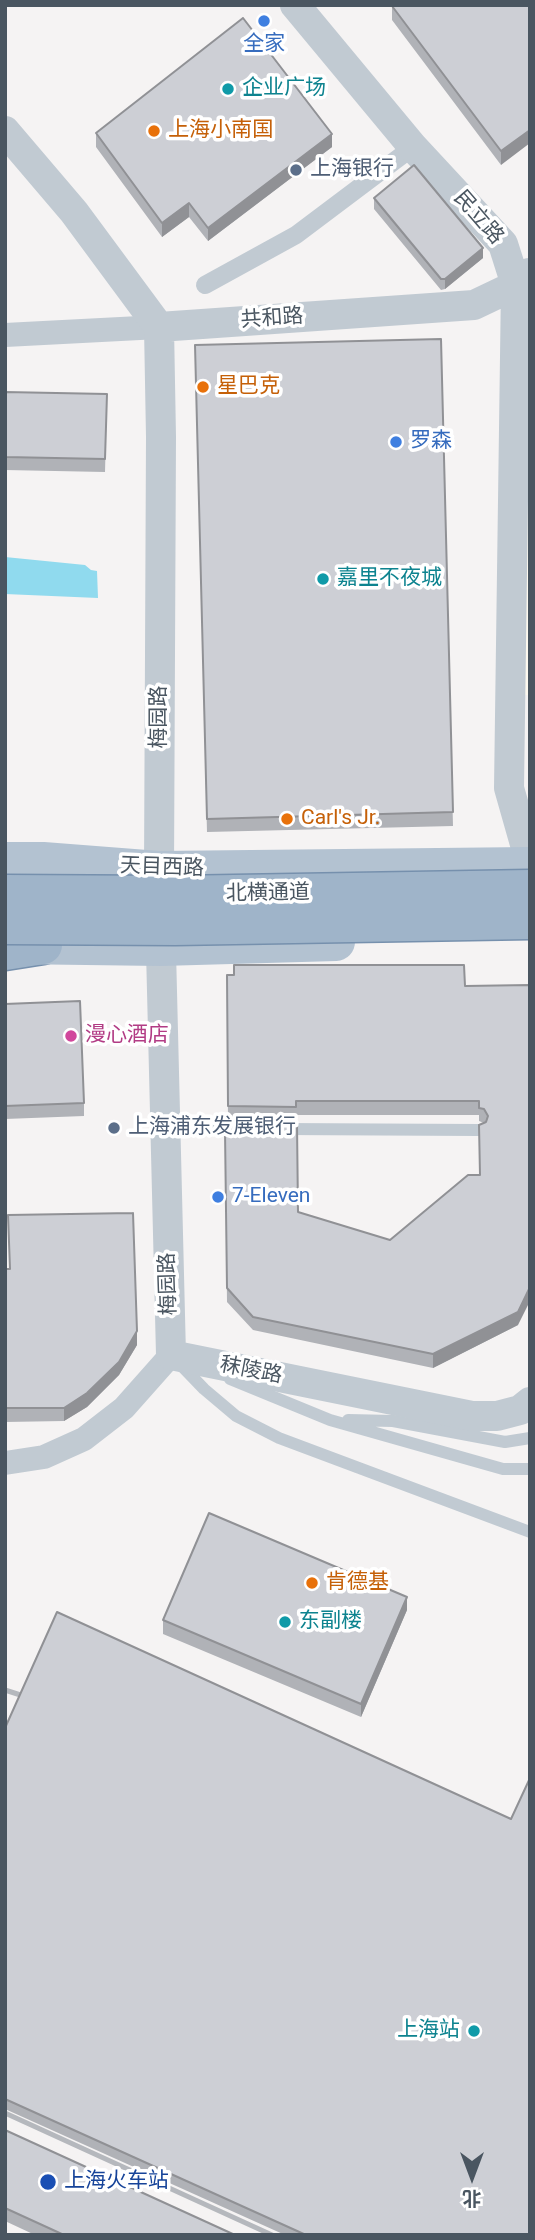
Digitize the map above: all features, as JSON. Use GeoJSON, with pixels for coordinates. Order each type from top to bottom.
{"type":"FeatureCollection","features":[{"type":"Feature","properties":{"kind":"highway"},"geometry":{"type":"LineString","coordinates":[[415,891],[530,879]]}},
{"type":"Feature","properties":{"kind":"highway","name":"北横通道"},"geometry":{"type":"LineString","coordinates":[[5,894],[175,895],[530,889]]}},
{"type":"Feature","properties":{"kind":"highway","name":"北横通道"},"geometry":{"type":"LineString","coordinates":[[5,925],[175,926],[530,920]]}},
{"type":"Feature","properties":{"kind":"highway"},"geometry":{"type":"LineString","coordinates":[[5,951],[43,945]]}},
{"type":"Feature","properties":{"kind":"main road","name":"天目西路"},"geometry":{"type":"LineString","coordinates":[[5,862],[43,861],[159,870],[530,864]]}},
{"type":"Feature","properties":{"kind":"main road"},"geometry":{"type":"LineString","coordinates":[[5,945],[161,947],[530,936]]}},
{"type":"Feature","properties":{"kind":"street","name":"民立路"},"geometry":{"type":"LineString","coordinates":[[295,5],[413,147],[503,244],[523,279],[509,788],[530,864]]}},
{"type":"Feature","properties":{"kind":"street"},"geometry":{"type":"LineString","coordinates":[[5,131],[74,212],[159,327]]}},
{"type":"Feature","properties":{"kind":"street"},"geometry":{"type":"LineString","coordinates":[[205,285],[296,235],[413,147]]}},
{"type":"Feature","properties":{"kind":"street","name":"共和路"},"geometry":{"type":"LineString","coordinates":[[5,335],[159,327],[474,304],[523,279]]}},
{"type":"Feature","properties":{"kind":"street","name":"梅园路"},"geometry":{"type":"LineString","coordinates":[[159,327],[159,870],[171,1355]]}},
{"type":"Feature","properties":{"kind":"street"},"geometry":{"type":"LineString","coordinates":[[5,1463],[44,1457],[84,1439],[124,1408],[171,1355]]}},
{"type":"Feature","properties":{"kind":"street","name":"秣陵路"},"geometry":{"type":"LineString","coordinates":[[171,1355],[472,1416],[497,1416],[520,1410],[530,1402]]}},
{"type":"Feature","properties":{"kind":"lane"},"geometry":{"type":"LineString","coordinates":[[165,1128],[260,1128]]}},
{"type":"Feature","properties":{"kind":"lane"},"geometry":{"type":"LineString","coordinates":[[274,1129],[479,1130]]}},
{"type":"Feature","properties":{"kind":"lane"},"geometry":{"type":"LineString","coordinates":[[171,1355],[330,1420],[503,1469],[527,1468]]}},
{"type":"Feature","properties":{"kind":"lane"},"geometry":{"type":"LineString","coordinates":[[171,1355],[204,1390],[236,1416],[279,1438],[530,1532]]}},
{"type":"Feature","properties":{"kind":"lane"},"geometry":{"type":"LineString","coordinates":[[330,1420],[393,1421],[505,1442],[530,1438]]}},
{"type":"Feature","properties":{"kind":"shaded area"},"geometry":{"type":"Polygon","coordinates":[[[530,321],[530,695],[522,695],[530,321]]]}},
{"type":"Feature","properties":{"kind":"water"},"geometry":{"type":"Polygon","coordinates":[[[5,557],[85,565],[97,571],[98,598],[5,594],[5,557]]]}},
{"type":"Feature","properties":{"kind":"building"},"geometry":{"type":"Polygon","coordinates":[[[393,5],[530,5],[530,130],[501,151],[393,5]]]}},
{"type":"Feature","properties":{"kind":"building","name":"企业广场"},"geometry":{"type":"Polygon","coordinates":[[[243,18],[332,134],[208,228],[189,203],[162,223],[96,133],[243,18]]]}},
{"type":"Feature","properties":{"kind":"building"},"geometry":{"type":"Polygon","coordinates":[[[414,165],[483,248],[445,279],[441,279],[374,198],[414,165]]]}},
{"type":"Feature","properties":{"kind":"building","name":"嘉里不夜城"},"geometry":{"type":"Polygon","coordinates":[[[441,339],[453,812],[207,819],[195,345],[441,339]]]}},
{"type":"Feature","properties":{"kind":"building"},"geometry":{"type":"Polygon","coordinates":[[[5,392],[107,394],[105,459],[5,457],[5,392]]]}},
{"type":"Feature","properties":{"kind":"building"},"geometry":{"type":"Polygon","coordinates":[[[234,965],[464,965],[465,986],[530,985],[530,1287],[518,1312],[433,1354],[253,1317],[227,1288],[225,1131],[228,1131],[228,1124],[297,1124],[298,1212],[390,1240],[468,1175],[480,1175],[479,1125],[486,1122],[488,1116],[484,1109],[479,1108],[479,1101],[296,1101],[296,1107],[228,1106],[227,975],[234,975],[234,965]]]}},
{"type":"Feature","properties":{"kind":"building"},"geometry":{"type":"Polygon","coordinates":[[[80,1001],[84,1103],[5,1106],[5,1004],[80,1001]]]}},
{"type":"Feature","properties":{"kind":"building"},"geometry":{"type":"Polygon","coordinates":[[[133,1213],[137,1331],[119,1362],[87,1393],[64,1408],[5,1408],[5,1269],[10,1269],[8,1215],[133,1213]]]}},
{"type":"Feature","properties":{"kind":"building","name":"东副楼"},"geometry":{"type":"Polygon","coordinates":[[[209,1513],[407,1597],[361,1704],[163,1620],[209,1513]]]}},
{"type":"Feature","properties":{"kind":"building"},"geometry":{"type":"Polygon","coordinates":[[[57,1612],[511,1819],[530,1778],[530,2235],[306,2235],[5,2099],[5,1728],[57,1612]]]}},
{"type":"Feature","properties":{"kind":"building","name":"上海火车站"},"geometry":{"type":"Polygon","coordinates":[[[5,2130],[235,2235],[64,2235],[5,2208],[5,2130]]]}},
{"type":"Feature","properties":{"kind":"railway"},"geometry":{"type":"LineString","coordinates":[[5,1690],[39,1701]]}},
{"type":"Feature","properties":{"kind":"railway"},"geometry":{"type":"LineString","coordinates":[[5,2113],[272,2235]]}},
{"type":"Feature","properties":{"kind":"place","name":"全家"},"geometry":{"type":"Point","coordinates":[264,21]}},
{"type":"Feature","properties":{"kind":"place","name":"企业广场"},"geometry":{"type":"Point","coordinates":[228,89]}},
{"type":"Feature","properties":{"kind":"place","name":"上海小南国"},"geometry":{"type":"Point","coordinates":[154,131]}},
{"type":"Feature","properties":{"kind":"place","name":"上海银行"},"geometry":{"type":"Point","coordinates":[296,170]}},
{"type":"Feature","properties":{"kind":"place","name":"星巴克"},"geometry":{"type":"Point","coordinates":[203,387]}},
{"type":"Feature","properties":{"kind":"place","name":"罗森"},"geometry":{"type":"Point","coordinates":[396,442]}},
{"type":"Feature","properties":{"kind":"place","name":"嘉里不夜城"},"geometry":{"type":"Point","coordinates":[323,579]}},
{"type":"Feature","properties":{"kind":"place","name":"Carl's Jr."},"geometry":{"type":"Point","coordinates":[287,819]}},
{"type":"Feature","properties":{"kind":"place","name":"漫心酒店"},"geometry":{"type":"Point","coordinates":[71,1036]}},
{"type":"Feature","properties":{"kind":"place","name":"上海浦东发展银行"},"geometry":{"type":"Point","coordinates":[114,1128]}},
{"type":"Feature","properties":{"kind":"place","name":"7-Eleven"},"geometry":{"type":"Point","coordinates":[218,1197]}},
{"type":"Feature","properties":{"kind":"place","name":"肯德基"},"geometry":{"type":"Point","coordinates":[312,1583]}},
{"type":"Feature","properties":{"kind":"place","name":"东副楼"},"geometry":{"type":"Point","coordinates":[285,1622]}},
{"type":"Feature","properties":{"kind":"place","name":"上海站"},"geometry":{"type":"Point","coordinates":[474,2031]}},
{"type":"Feature","properties":{"kind":"place","name":"上海火车站"},"geometry":{"type":"Point","coordinates":[48,2182]}}]}
